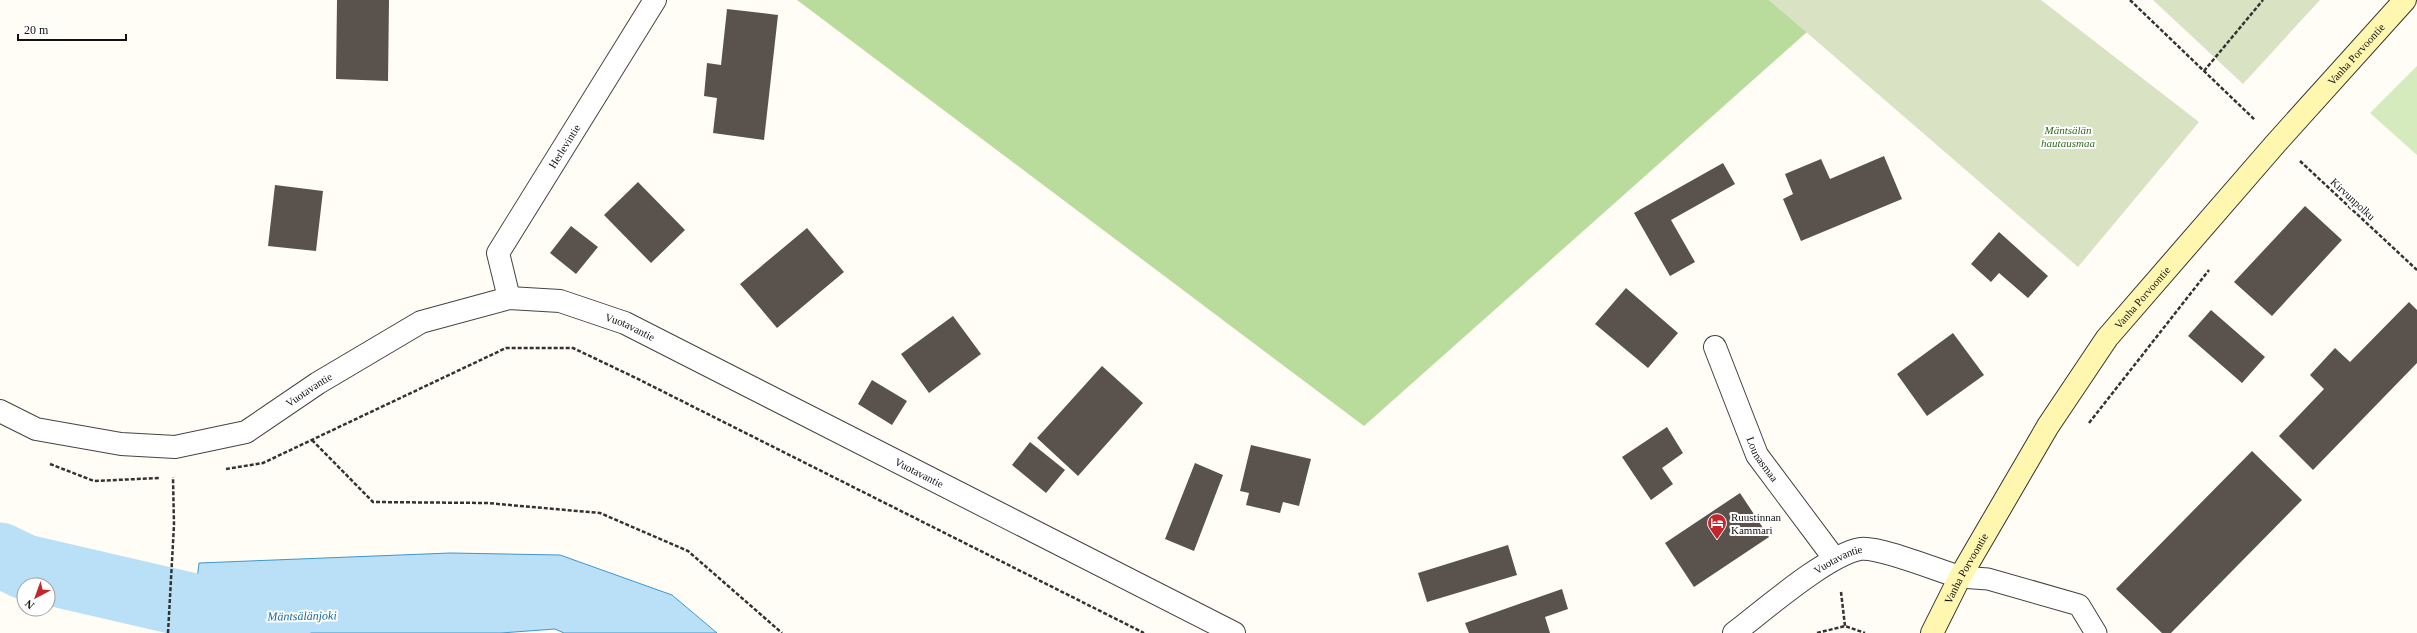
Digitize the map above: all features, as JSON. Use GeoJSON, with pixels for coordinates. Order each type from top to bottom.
{"type":"FeatureCollection","features":[{"type":"Feature","properties":{"kind":"main road","name":"Vanha Porvoontie"},"geometry":{"type":"LineString","coordinates":[[1932,633],[1960,577],[2048,426],[2107,338],[2277,142],[2405,0]]}},
{"type":"Feature","properties":{"kind":"street","name":"Herlevintie"},"geometry":{"type":"LineString","coordinates":[[509,298],[498,253],[656,0]]}},
{"type":"Feature","properties":{"kind":"street","name":"Vuotavantie"},"geometry":{"type":"LineString","coordinates":[[0,410],[36,429],[121,444],[175,447],[246,432],[318,382],[421,322],[509,298],[560,300],[625,323],[1234,633]]}},
{"type":"Feature","properties":{"kind":"street","name":"Lounasmaa"},"geometry":{"type":"LineString","coordinates":[[1715,347],[1757,455],[1834,558]]}},
{"type":"Feature","properties":{"kind":"street","name":"Vuotavantie"},"geometry":{"type":"LineString","coordinates":[[1734,633],[1834,558],[1861,549],[1877,550],[1960,577]]}},
{"type":"Feature","properties":{"kind":"lane"},"geometry":{"type":"LineString","coordinates":[[1960,577],[1988,579],[2079,605],[2096,633]]}},
{"type":"Feature","properties":{"kind":"path","name":"Kirvunpolku"},"geometry":{"type":"LineString","coordinates":[[2130,0],[2277,142],[2417,270]]}},
{"type":"Feature","properties":{"kind":"path"},"geometry":{"type":"LineString","coordinates":[[2204,70],[2263,0]]}},
{"type":"Feature","properties":{"kind":"path"},"geometry":{"type":"LineString","coordinates":[[2087,425],[2214,264]]}},
{"type":"Feature","properties":{"kind":"path"},"geometry":{"type":"LineString","coordinates":[[218,471],[263,463],[506,348],[573,348],[636,378],[1144,633]]}},
{"type":"Feature","properties":{"kind":"path"},"geometry":{"type":"LineString","coordinates":[[312,440],[373,502],[487,503],[600,513],[688,551],[782,633]]}},
{"type":"Feature","properties":{"kind":"path"},"geometry":{"type":"LineString","coordinates":[[168,633],[174,525],[173,478],[181,477]]}},
{"type":"Feature","properties":{"kind":"path"},"geometry":{"type":"LineString","coordinates":[[1817,633],[1845,626],[1865,633]]}},
{"type":"Feature","properties":{"kind":"green space"},"geometry":{"type":"Polygon","coordinates":[[[797,0],[1769,0],[1807,32],[1364,426],[797,0]]]}},
{"type":"Feature","properties":{"kind":"green space","name":"Mäntsälän hautausmaa"},"geometry":{"type":"Polygon","coordinates":[[[1769,0],[2041,0],[2199,122],[2078,267],[1769,0]]]}},
{"type":"Feature","properties":{"kind":"green space"},"geometry":{"type":"Polygon","coordinates":[[[2153,0],[2320,0],[2243,84],[2153,0]]]}},
{"type":"Feature","properties":{"kind":"green space"},"geometry":{"type":"Polygon","coordinates":[[[2417,66],[2417,155],[2370,113],[2417,66]]]}},
{"type":"Feature","properties":{"kind":"water"},"geometry":{"type":"Polygon","coordinates":[[[450,553],[560,555],[672,595],[717,633],[564,633],[555,629],[501,633],[191,633],[199,563],[450,553]]]}},
{"type":"Feature","properties":{"kind":"building"},"geometry":{"type":"Polygon","coordinates":[[[337,0],[389,0],[388,81],[336,79],[337,0]]]}},
{"type":"Feature","properties":{"kind":"building"},"geometry":{"type":"Polygon","coordinates":[[[727,9],[778,15],[764,140],[713,133],[717,98],[704,96],[707,63],[721,65],[727,9]]]}},
{"type":"Feature","properties":{"kind":"building"},"geometry":{"type":"Polygon","coordinates":[[[1884,156],[1902,199],[1801,241],[1783,199],[1793,194],[1785,174],[1821,159],[1830,179],[1884,156]]]}},
{"type":"Feature","properties":{"kind":"building"},"geometry":{"type":"Polygon","coordinates":[[[1723,163],[1735,184],[1671,220],[1695,262],[1670,276],[1634,213],[1723,163]]]}},
{"type":"Feature","properties":{"kind":"building"},"geometry":{"type":"Polygon","coordinates":[[[638,182],[685,230],[651,263],[604,215],[638,182]]]}},
{"type":"Feature","properties":{"kind":"building"},"geometry":{"type":"Polygon","coordinates":[[[275,185],[323,191],[316,251],[268,246],[275,185]]]}},
{"type":"Feature","properties":{"kind":"building"},"geometry":{"type":"Polygon","coordinates":[[[2305,206],[2342,240],[2272,316],[2234,282],[2305,206]]]}},
{"type":"Feature","properties":{"kind":"building"},"geometry":{"type":"Polygon","coordinates":[[[571,226],[598,247],[576,274],[550,253],[571,226]]]}},
{"type":"Feature","properties":{"kind":"building"},"geometry":{"type":"Polygon","coordinates":[[[807,228],[844,272],[777,328],[740,284],[807,228]]]}},
{"type":"Feature","properties":{"kind":"building"},"geometry":{"type":"Polygon","coordinates":[[[1999,232],[2048,276],[2028,298],[1999,273],[1991,282],[1971,264],[1999,232]]]}},
{"type":"Feature","properties":{"kind":"building"},"geometry":{"type":"Polygon","coordinates":[[[1626,288],[1678,333],[1648,368],[1595,324],[1626,288]]]}},
{"type":"Feature","properties":{"kind":"building"},"geometry":{"type":"Polygon","coordinates":[[[2409,302],[2417,310],[2417,363],[2313,470],[2279,436],[2324,389],[2310,375],[2335,348],[2350,362],[2409,302]]]}},
{"type":"Feature","properties":{"kind":"building"},"geometry":{"type":"Polygon","coordinates":[[[2211,310],[2265,357],[2242,383],[2188,336],[2211,310]]]}},
{"type":"Feature","properties":{"kind":"building"},"geometry":{"type":"Polygon","coordinates":[[[953,316],[981,354],[929,393],[901,354],[953,316]]]}},
{"type":"Feature","properties":{"kind":"building"},"geometry":{"type":"Polygon","coordinates":[[[1953,333],[1984,375],[1927,416],[1897,374],[1953,333]]]}},
{"type":"Feature","properties":{"kind":"building"},"geometry":{"type":"Polygon","coordinates":[[[1102,366],[1143,403],[1078,476],[1037,438],[1102,366]]]}},
{"type":"Feature","properties":{"kind":"building"},"geometry":{"type":"Polygon","coordinates":[[[872,380],[907,401],[892,425],[858,404],[872,380]]]}},
{"type":"Feature","properties":{"kind":"building"},"geometry":{"type":"Polygon","coordinates":[[[1667,427],[1683,453],[1662,468],[1673,484],[1651,500],[1622,457],[1667,427]]]}},
{"type":"Feature","properties":{"kind":"building"},"geometry":{"type":"Polygon","coordinates":[[[1030,442],[1065,470],[1046,493],[1012,465],[1030,442]]]}},
{"type":"Feature","properties":{"kind":"building"},"geometry":{"type":"Polygon","coordinates":[[[1251,445],[1311,459],[1299,506],[1283,502],[1280,513],[1246,505],[1249,493],[1240,491],[1251,445]]]}},
{"type":"Feature","properties":{"kind":"building"},"geometry":{"type":"Polygon","coordinates":[[[2252,451],[2302,500],[2171,633],[2162,633],[2116,589],[2252,451]]]}},
{"type":"Feature","properties":{"kind":"building"},"geometry":{"type":"Polygon","coordinates":[[[1195,463],[1223,475],[1194,551],[1165,539],[1195,463]]]}},
{"type":"Feature","properties":{"kind":"building","name":"Ruustinnan Kammari"},"geometry":{"type":"Polygon","coordinates":[[[1740,493],[1769,537],[1694,587],[1665,543],[1740,493]]]}},
{"type":"Feature","properties":{"kind":"building"},"geometry":{"type":"Polygon","coordinates":[[[1508,545],[1517,575],[1427,602],[1418,573],[1508,545]]]}},
{"type":"Feature","properties":{"kind":"building"},"geometry":{"type":"Polygon","coordinates":[[[1562,589],[1568,609],[1545,617],[1550,633],[1469,633],[1465,623],[1562,589]]]}},
{"type":"Feature","properties":{"kind":"waterway","name":"Mäntsälänjoki"},"geometry":{"type":"LineString","coordinates":[[0,555],[25,567],[241,617],[282,617]]}},
{"type":"Feature","properties":{"kind":"place","name":"Ruustinnan Kammari"},"geometry":{"type":"Point","coordinates":[1717,540]}}]}
